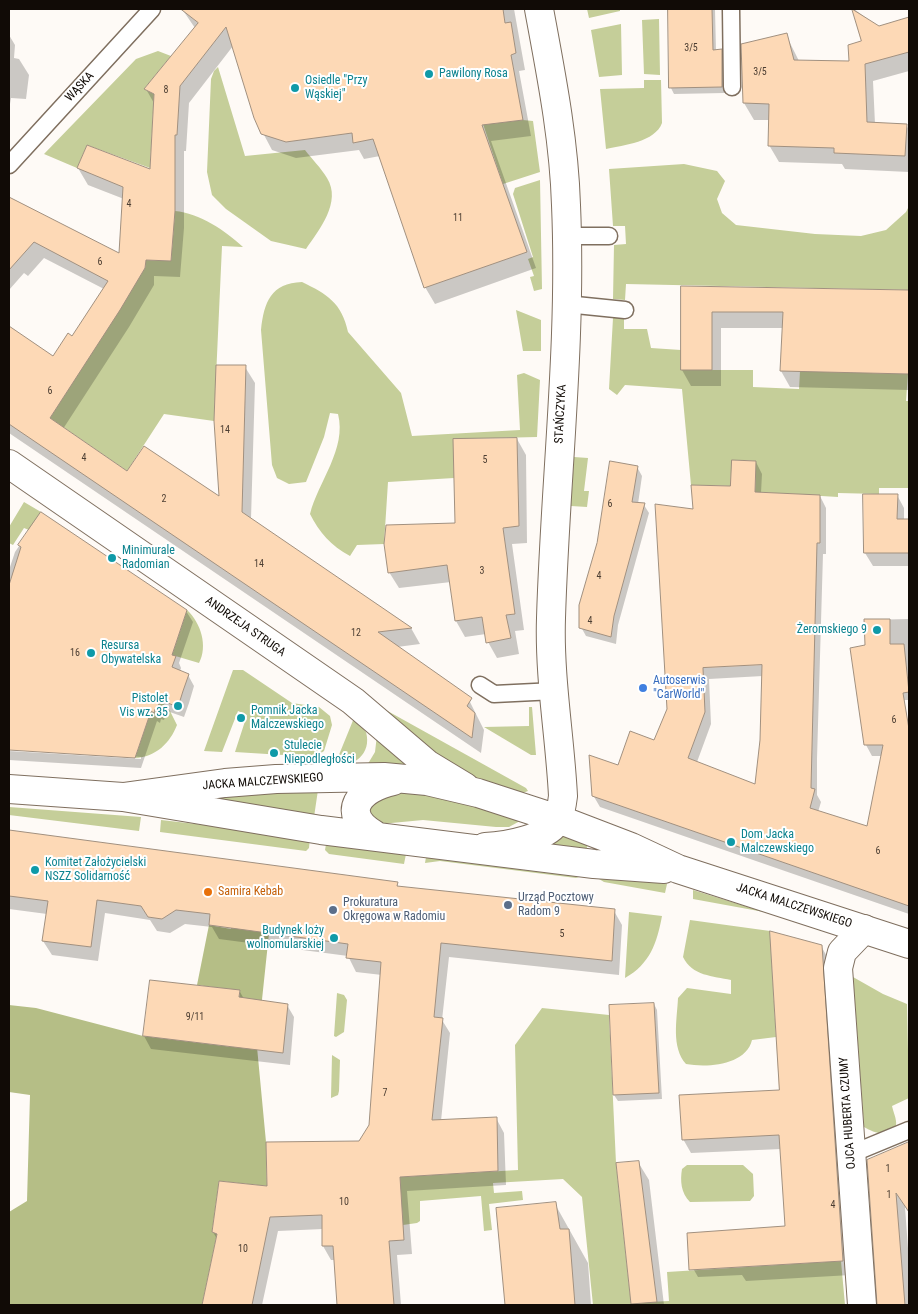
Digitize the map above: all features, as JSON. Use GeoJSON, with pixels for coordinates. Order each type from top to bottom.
{"type":"FeatureCollection","features":[{"type":"Feature","properties":{"kind":"street","name":"STAŃCZYKA"},"geometry":{"type":"LineString","coordinates":[[539,9],[558,120],[567,236],[566,304],[551,619],[562,796],[558,820]]}},
{"type":"Feature","properties":{"kind":"street","name":"ANDRZEJA STRUGA"},"geometry":{"type":"LineString","coordinates":[[9,464],[353,701],[427,764],[478,793]]}},
{"type":"Feature","properties":{"kind":"street","name":"JACKA MALCZEWSKIEGO"},"geometry":{"type":"LineString","coordinates":[[123,797],[225,783],[276,779],[353,776],[427,781],[478,793],[558,820],[631,847],[678,869],[909,944]]}},
{"type":"Feature","properties":{"kind":"street","name":"JACKA MALCZEWSKIEGO"},"geometry":{"type":"LineString","coordinates":[[375,835],[367,830],[358,818],[356,810],[359,798],[370,788],[404,778]]}},
{"type":"Feature","properties":{"kind":"street","name":"JACKA MALCZEWSKIEGO"},"geometry":{"type":"LineString","coordinates":[[9,789],[123,797],[242,818],[594,864],[678,869]]}},
{"type":"Feature","properties":{"kind":"street","name":"JACKA MALCZEWSKIEGO"},"geometry":{"type":"LineString","coordinates":[[470,847],[521,841],[548,831],[558,820]]}},
{"type":"Feature","properties":{"kind":"street","name":"OJCA HUBERTA CZUMY"},"geometry":{"type":"LineString","coordinates":[[862,1305],[838,968],[842,952],[864,929]]}},
{"type":"Feature","properties":{"kind":"lane","name":"WĄSKA"},"geometry":{"type":"LineString","coordinates":[[9,165],[152,9]]}},
{"type":"Feature","properties":{"kind":"lane"},"geometry":{"type":"LineString","coordinates":[[731,9],[732,87]]}},
{"type":"Feature","properties":{"kind":"lane"},"geometry":{"type":"LineString","coordinates":[[567,236],[608,236]]}},
{"type":"Feature","properties":{"kind":"lane"},"geometry":{"type":"LineString","coordinates":[[566,304],[625,310]]}},
{"type":"Feature","properties":{"kind":"lane"},"geometry":{"type":"LineString","coordinates":[[480,685],[494,694],[555,691]]}},
{"type":"Feature","properties":{"kind":"lane"},"geometry":{"type":"LineString","coordinates":[[851,1154],[909,1130]]}},
{"type":"Feature","properties":{"kind":"green space"},"geometry":{"type":"Polygon","coordinates":[[[587,9],[620,9],[620,11],[589,18],[587,9]]]}},
{"type":"Feature","properties":{"kind":"green space"},"geometry":{"type":"Polygon","coordinates":[[[659,19],[660,75],[644,74],[642,20],[659,19]]]}},
{"type":"Feature","properties":{"kind":"green space"},"geometry":{"type":"Polygon","coordinates":[[[621,24],[622,75],[599,77],[591,30],[621,24]]]}},
{"type":"Feature","properties":{"kind":"green space"},"geometry":{"type":"Polygon","coordinates":[[[158,51],[171,56],[144,89],[154,94],[150,168],[87,145],[77,168],[44,154],[136,59],[158,51]]]}},
{"type":"Feature","properties":{"kind":"green space"},"geometry":{"type":"Polygon","coordinates":[[[218,67],[245,156],[305,150],[327,178],[331,187],[332,197],[330,206],[322,225],[306,249],[271,241],[226,209],[212,195],[207,172],[211,79],[218,67]]]}},
{"type":"Feature","properties":{"kind":"green space"},"geometry":{"type":"Polygon","coordinates":[[[644,80],[661,80],[662,123],[653,135],[646,139],[606,149],[600,89],[644,88],[644,80]]]}},
{"type":"Feature","properties":{"kind":"green space"},"geometry":{"type":"Polygon","coordinates":[[[523,120],[533,121],[540,172],[503,184],[483,124],[523,120]]]}},
{"type":"Feature","properties":{"kind":"green space"},"geometry":{"type":"Polygon","coordinates":[[[684,164],[717,171],[725,181],[717,199],[722,213],[736,225],[815,234],[861,236],[886,230],[906,212],[909,206],[909,290],[626,284],[625,300],[613,299],[614,245],[626,244],[625,226],[613,226],[609,169],[684,164]]]}},
{"type":"Feature","properties":{"kind":"green space"},"geometry":{"type":"Polygon","coordinates":[[[540,180],[542,289],[534,291],[530,277],[534,276],[528,259],[533,257],[513,194],[515,188],[540,180]]]}},
{"type":"Feature","properties":{"kind":"green space"},"geometry":{"type":"Polygon","coordinates":[[[175,211],[184,212],[203,219],[229,235],[243,247],[222,246],[214,421],[164,414],[127,471],[50,418],[145,268],[146,260],[171,261],[175,211]]]}},
{"type":"Feature","properties":{"kind":"green space"},"geometry":{"type":"Polygon","coordinates":[[[302,282],[326,295],[332,301],[342,314],[348,332],[401,393],[412,436],[520,430],[517,375],[524,373],[540,380],[537,437],[454,439],[454,478],[388,482],[384,544],[357,545],[350,556],[343,552],[326,538],[310,514],[339,440],[338,414],[330,413],[324,437],[306,482],[289,484],[277,478],[272,465],[261,330],[262,320],[267,303],[276,290],[291,283],[302,282]]]}},
{"type":"Feature","properties":{"kind":"green space"},"geometry":{"type":"Polygon","coordinates":[[[516,310],[541,320],[541,351],[523,351],[516,310]]]}},
{"type":"Feature","properties":{"kind":"green space"},"geometry":{"type":"Polygon","coordinates":[[[613,318],[624,318],[624,329],[647,329],[651,348],[681,350],[681,370],[753,370],[753,387],[799,389],[800,371],[908,374],[906,401],[909,401],[909,488],[879,488],[879,494],[838,493],[838,497],[755,492],[756,461],[733,460],[731,486],[691,485],[682,389],[625,385],[617,395],[609,389],[613,318]]]}},
{"type":"Feature","properties":{"kind":"green space"},"geometry":{"type":"Polygon","coordinates":[[[574,457],[588,458],[584,491],[589,491],[587,507],[571,506],[574,457]]]}},
{"type":"Feature","properties":{"kind":"green space"},"geometry":{"type":"Polygon","coordinates":[[[24,502],[41,512],[29,530],[24,528],[13,545],[9,543],[9,527],[24,502]]]}},
{"type":"Feature","properties":{"kind":"green space"},"geometry":{"type":"Polygon","coordinates":[[[187,610],[196,621],[202,635],[203,649],[199,663],[172,655],[187,610]]]}},
{"type":"Feature","properties":{"kind":"green space"},"geometry":{"type":"Polygon","coordinates":[[[233,670],[243,670],[292,703],[319,707],[330,716],[332,725],[324,751],[315,757],[235,752],[247,715],[238,711],[222,752],[204,751],[233,670]]]}},
{"type":"Feature","properties":{"kind":"green space"},"geometry":{"type":"Polygon","coordinates":[[[366,699],[526,788],[528,791],[520,794],[465,778],[366,699]]]}},
{"type":"Feature","properties":{"kind":"green space"},"geometry":{"type":"Polygon","coordinates":[[[160,700],[170,711],[177,725],[174,732],[156,752],[135,758],[151,711],[156,712],[160,700]]]}},
{"type":"Feature","properties":{"kind":"green space"},"geometry":{"type":"Polygon","coordinates":[[[529,707],[532,707],[536,755],[531,755],[484,727],[529,726],[529,707]]]}},
{"type":"Feature","properties":{"kind":"green space"},"geometry":{"type":"Polygon","coordinates":[[[354,718],[366,732],[367,740],[364,753],[360,758],[348,765],[334,767],[354,718]]]}},
{"type":"Feature","properties":{"kind":"green space"},"geometry":{"type":"Polygon","coordinates":[[[377,735],[405,762],[404,764],[366,767],[375,752],[377,735]]]}},
{"type":"Feature","properties":{"kind":"green space"},"geometry":{"type":"Polygon","coordinates":[[[318,790],[314,817],[208,798],[318,790]]]}},
{"type":"Feature","properties":{"kind":"green space"},"geometry":{"type":"Polygon","coordinates":[[[428,791],[520,821],[509,827],[423,820],[381,824],[369,812],[374,792],[428,791]]]}},
{"type":"Feature","properties":{"kind":"green space"},"geometry":{"type":"Polygon","coordinates":[[[9,807],[141,817],[139,831],[9,815],[9,807]]]}},
{"type":"Feature","properties":{"kind":"green space"},"geometry":{"type":"Polygon","coordinates":[[[161,820],[310,837],[309,848],[306,851],[160,832],[161,820]]]}},
{"type":"Feature","properties":{"kind":"green space"},"geometry":{"type":"Polygon","coordinates":[[[559,833],[589,842],[586,850],[549,846],[559,833]]]}},
{"type":"Feature","properties":{"kind":"green space"},"geometry":{"type":"Polygon","coordinates":[[[327,839],[407,849],[404,864],[329,854],[325,850],[327,839]]]}},
{"type":"Feature","properties":{"kind":"green space"},"geometry":{"type":"Polygon","coordinates":[[[427,851],[582,876],[576,878],[440,861],[425,863],[427,851]]]}},
{"type":"Feature","properties":{"kind":"green space"},"geometry":{"type":"Polygon","coordinates":[[[276,867],[257,1047],[266,1142],[267,1186],[219,1181],[212,1232],[217,1234],[202,1305],[9,1305],[9,1212],[27,1201],[30,1095],[9,1092],[9,1005],[36,1008],[143,1036],[233,1047],[240,991],[197,985],[209,925],[231,929],[232,917],[276,867]]]}},
{"type":"Feature","properties":{"kind":"green space"},"geometry":{"type":"Polygon","coordinates":[[[598,874],[667,884],[665,893],[604,882],[599,879],[598,874]]]}},
{"type":"Feature","properties":{"kind":"green space"},"geometry":{"type":"Polygon","coordinates":[[[693,890],[764,912],[693,899],[693,890]]]}},
{"type":"Feature","properties":{"kind":"green space"},"geometry":{"type":"Polygon","coordinates":[[[629,912],[662,916],[658,935],[651,952],[641,966],[625,978],[629,912]]]}},
{"type":"Feature","properties":{"kind":"green space"},"geometry":{"type":"Polygon","coordinates":[[[690,920],[770,931],[776,1037],[752,1040],[742,1055],[725,1063],[715,1065],[686,1064],[678,1050],[676,1033],[678,998],[687,988],[731,994],[731,980],[697,972],[683,957],[690,920]]]}},
{"type":"Feature","properties":{"kind":"green space"},"geometry":{"type":"Polygon","coordinates":[[[853,977],[883,994],[907,1004],[909,1098],[892,1106],[896,1125],[894,1130],[886,1134],[877,1133],[864,1127],[853,977]]]}},
{"type":"Feature","properties":{"kind":"green space"},"geometry":{"type":"Polygon","coordinates":[[[337,993],[344,995],[347,1000],[344,1032],[336,1037],[334,1036],[337,993]]]}},
{"type":"Feature","properties":{"kind":"green space"},"geometry":{"type":"Polygon","coordinates":[[[542,1008],[609,1015],[616,1163],[631,1303],[669,1301],[667,1272],[841,1261],[845,1305],[593,1305],[582,1197],[563,1179],[493,1183],[494,1193],[522,1191],[523,1200],[489,1204],[492,1230],[484,1231],[481,1196],[420,1201],[420,1221],[403,1225],[399,1177],[518,1170],[515,1045],[542,1008]]]}},
{"type":"Feature","properties":{"kind":"green space"},"geometry":{"type":"Polygon","coordinates":[[[332,1055],[340,1060],[339,1091],[338,1095],[331,1098],[332,1055]]]}},
{"type":"Feature","properties":{"kind":"green space"},"geometry":{"type":"Polygon","coordinates":[[[687,1165],[743,1165],[753,1174],[754,1196],[750,1201],[690,1202],[683,1191],[681,1182],[682,1169],[687,1165]]]}},
{"type":"Feature","properties":{"kind":"building"},"geometry":{"type":"Polygon","coordinates":[[[181,9],[503,9],[505,23],[511,22],[516,53],[511,55],[523,120],[482,125],[527,252],[424,288],[373,139],[353,143],[352,133],[286,142],[261,134],[254,118],[226,27],[180,86],[177,135],[175,135],[175,211],[171,261],[146,260],[145,268],[120,310],[50,418],[127,471],[144,446],[219,496],[214,421],[216,365],[246,365],[242,512],[412,628],[378,632],[472,698],[467,706],[475,713],[472,738],[9,424],[9,326],[53,356],[68,333],[72,336],[108,281],[34,242],[9,270],[9,197],[119,253],[123,187],[77,168],[87,145],[150,169],[154,94],[144,89],[198,23],[181,9]]]}},
{"type":"Feature","properties":{"kind":"building"},"geometry":{"type":"Polygon","coordinates":[[[668,9],[712,9],[713,50],[722,49],[722,87],[669,88],[668,9]]]}},
{"type":"Feature","properties":{"kind":"building"},"geometry":{"type":"Polygon","coordinates":[[[852,9],[879,26],[909,17],[909,52],[865,64],[867,122],[907,124],[905,156],[834,153],[834,148],[768,146],[769,104],[743,103],[741,44],[787,33],[794,60],[849,61],[848,45],[861,41],[852,9]]]}},
{"type":"Feature","properties":{"kind":"building"},"geometry":{"type":"Polygon","coordinates":[[[681,286],[909,290],[909,374],[780,371],[783,312],[712,312],[712,370],[681,370],[681,286]]]}},
{"type":"Feature","properties":{"kind":"building"},"geometry":{"type":"Polygon","coordinates":[[[517,438],[519,526],[503,528],[515,614],[506,615],[511,638],[486,643],[482,617],[455,621],[447,565],[388,573],[384,544],[386,525],[455,523],[453,439],[517,438]]]}},
{"type":"Feature","properties":{"kind":"building"},"geometry":{"type":"Polygon","coordinates":[[[732,460],[756,461],[755,492],[820,495],[820,543],[817,543],[811,788],[815,789],[810,808],[867,826],[883,745],[864,745],[850,648],[865,645],[864,619],[890,619],[890,644],[904,644],[909,692],[903,693],[909,729],[909,906],[592,796],[589,755],[618,765],[630,731],[654,740],[667,709],[655,504],[693,509],[691,485],[730,486],[732,460]],[[762,665],[703,668],[705,712],[688,758],[755,784],[760,740],[762,665]]]}},
{"type":"Feature","properties":{"kind":"building"},"geometry":{"type":"Polygon","coordinates":[[[610,461],[638,466],[632,502],[645,503],[614,616],[611,637],[579,628],[579,605],[597,543],[610,461]]]}},
{"type":"Feature","properties":{"kind":"building"},"geometry":{"type":"Polygon","coordinates":[[[863,494],[898,494],[897,519],[909,519],[909,553],[864,553],[863,494]]]}},
{"type":"Feature","properties":{"kind":"building"},"geometry":{"type":"Polygon","coordinates":[[[41,512],[187,610],[172,655],[176,656],[172,667],[189,674],[178,707],[160,700],[157,710],[155,709],[154,713],[151,711],[135,758],[9,750],[9,585],[21,547],[18,545],[41,512]]]}},
{"type":"Feature","properties":{"kind":"building"},"geometry":{"type":"Polygon","coordinates":[[[9,830],[398,882],[397,886],[615,909],[612,961],[441,943],[434,1017],[443,1018],[432,1120],[497,1117],[498,1171],[400,1177],[404,1240],[389,1241],[394,1305],[337,1305],[333,1246],[322,1246],[322,1215],[270,1217],[252,1305],[202,1305],[217,1234],[212,1232],[219,1181],[267,1186],[266,1142],[359,1141],[369,1125],[381,962],[346,958],[348,944],[209,925],[210,914],[176,910],[162,919],[148,917],[141,906],[97,900],[91,947],[42,941],[48,901],[9,896],[9,830]]]}},
{"type":"Feature","properties":{"kind":"building"},"geometry":{"type":"Polygon","coordinates":[[[770,931],[822,945],[843,1261],[689,1270],[687,1233],[785,1226],[779,1135],[682,1140],[679,1095],[779,1090],[770,931]]]}},
{"type":"Feature","properties":{"kind":"building"},"geometry":{"type":"Polygon","coordinates":[[[150,980],[240,990],[239,997],[288,1004],[283,1053],[143,1036],[150,980]]]}},
{"type":"Feature","properties":{"kind":"building"},"geometry":{"type":"Polygon","coordinates":[[[654,1003],[659,1093],[613,1095],[609,1005],[654,1003]]]}},
{"type":"Feature","properties":{"kind":"building"},"geometry":{"type":"Polygon","coordinates":[[[909,1142],[909,1212],[896,1193],[905,1305],[877,1305],[867,1160],[909,1142]]]}},
{"type":"Feature","properties":{"kind":"building"},"geometry":{"type":"Polygon","coordinates":[[[639,1161],[657,1302],[631,1304],[616,1163],[639,1161]]]}},
{"type":"Feature","properties":{"kind":"building"},"geometry":{"type":"Polygon","coordinates":[[[556,1202],[560,1229],[569,1229],[575,1305],[505,1305],[496,1208],[556,1202]]]}},
{"type":"Feature","properties":{"kind":"place","name":"Pawilony Rosa"},"geometry":{"type":"Point","coordinates":[429,74]}},
{"type":"Feature","properties":{"kind":"place","name":"Osiedle \"Przy Wąskiej\""},"geometry":{"type":"Point","coordinates":[295,88]}},
{"type":"Feature","properties":{"kind":"place","name":"Minimurale Radomian"},"geometry":{"type":"Point","coordinates":[112,558]}},
{"type":"Feature","properties":{"kind":"place","name":"Żeromskiego 9"},"geometry":{"type":"Point","coordinates":[877,630]}},
{"type":"Feature","properties":{"kind":"place","name":"Resursa Obywatelska"},"geometry":{"type":"Point","coordinates":[91,653]}},
{"type":"Feature","properties":{"kind":"place","name":"Autoserwis \"CarWorld\""},"geometry":{"type":"Point","coordinates":[643,688]}},
{"type":"Feature","properties":{"kind":"place","name":"Pistolet Vis wz. 35"},"geometry":{"type":"Point","coordinates":[178,706]}},
{"type":"Feature","properties":{"kind":"place","name":"Pomnik Jacka Malczewskiego"},"geometry":{"type":"Point","coordinates":[241,718]}},
{"type":"Feature","properties":{"kind":"place","name":"Stulecie Niepodległości"},"geometry":{"type":"Point","coordinates":[274,753]}},
{"type":"Feature","properties":{"kind":"place","name":"Dom Jacka Malczewskiego"},"geometry":{"type":"Point","coordinates":[731,842]}},
{"type":"Feature","properties":{"kind":"place","name":"Komitet Założycielski NSZZ Solidarność"},"geometry":{"type":"Point","coordinates":[35,870]}},
{"type":"Feature","properties":{"kind":"place","name":"Samira Kebab"},"geometry":{"type":"Point","coordinates":[208,892]}},
{"type":"Feature","properties":{"kind":"place","name":"Urząd Pocztowy Radom 9"},"geometry":{"type":"Point","coordinates":[508,905]}},
{"type":"Feature","properties":{"kind":"place","name":"Prokuratura Okręgowa w Radomiu"},"geometry":{"type":"Point","coordinates":[333,910]}},
{"type":"Feature","properties":{"kind":"place","name":"Budynek loży wolnomularskiej"},"geometry":{"type":"Point","coordinates":[334,938]}}]}
